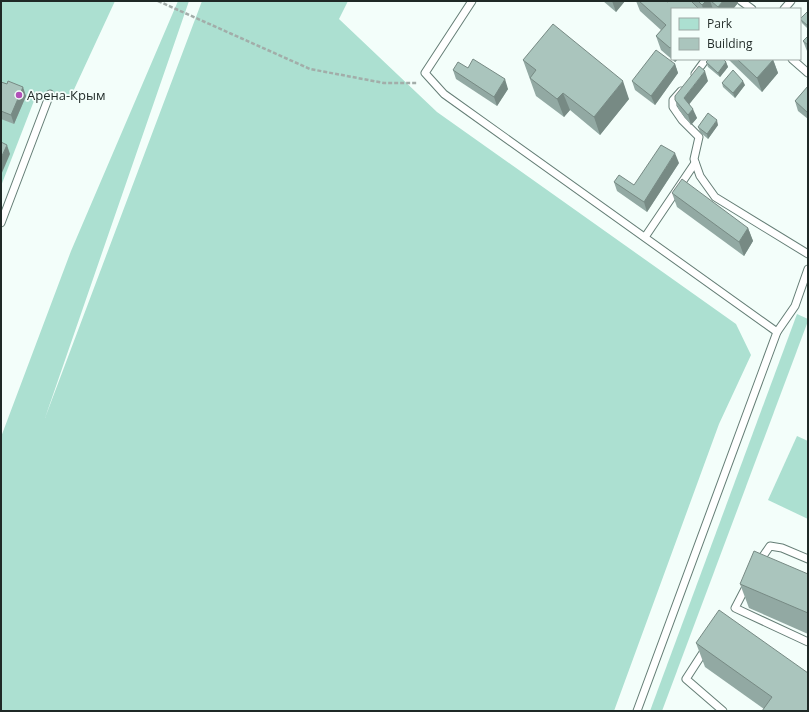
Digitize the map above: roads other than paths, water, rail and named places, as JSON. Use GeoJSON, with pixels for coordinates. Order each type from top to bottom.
{"type":"FeatureCollection","features":[{"type":"Feature","properties":{"kind":"lane"},"geometry":{"type":"LineString","coordinates":[[472,1],[425,73],[444,94],[778,332]]}},
{"type":"Feature","properties":{"kind":"lane"},"geometry":{"type":"LineString","coordinates":[[705,60],[673,100],[673,107],[682,120],[698,137],[694,159],[700,176],[715,197],[808,254]]}},
{"type":"Feature","properties":{"kind":"lane"},"geometry":{"type":"LineString","coordinates":[[793,60],[808,73]]}},
{"type":"Feature","properties":{"kind":"lane"},"geometry":{"type":"LineString","coordinates":[[1,223],[50,94]]}},
{"type":"Feature","properties":{"kind":"lane"},"geometry":{"type":"LineString","coordinates":[[645,237],[695,163]]}},
{"type":"Feature","properties":{"kind":"lane"},"geometry":{"type":"LineString","coordinates":[[638,711],[778,332],[795,306],[808,268]]}},
{"type":"Feature","properties":{"kind":"lane"},"geometry":{"type":"LineString","coordinates":[[757,567],[764,553],[770,546],[782,548],[808,559]]}},
{"type":"Feature","properties":{"kind":"lane"},"geometry":{"type":"LineString","coordinates":[[753,574],[732,611],[808,642]]}},
{"type":"Feature","properties":{"kind":"lane"},"geometry":{"type":"LineString","coordinates":[[712,640],[686,679],[723,711]]}},
{"type":"Feature","properties":{"kind":"place","name":"Арена-Крым"},"geometry":{"type":"Point","coordinates":[19,95]}}]}
